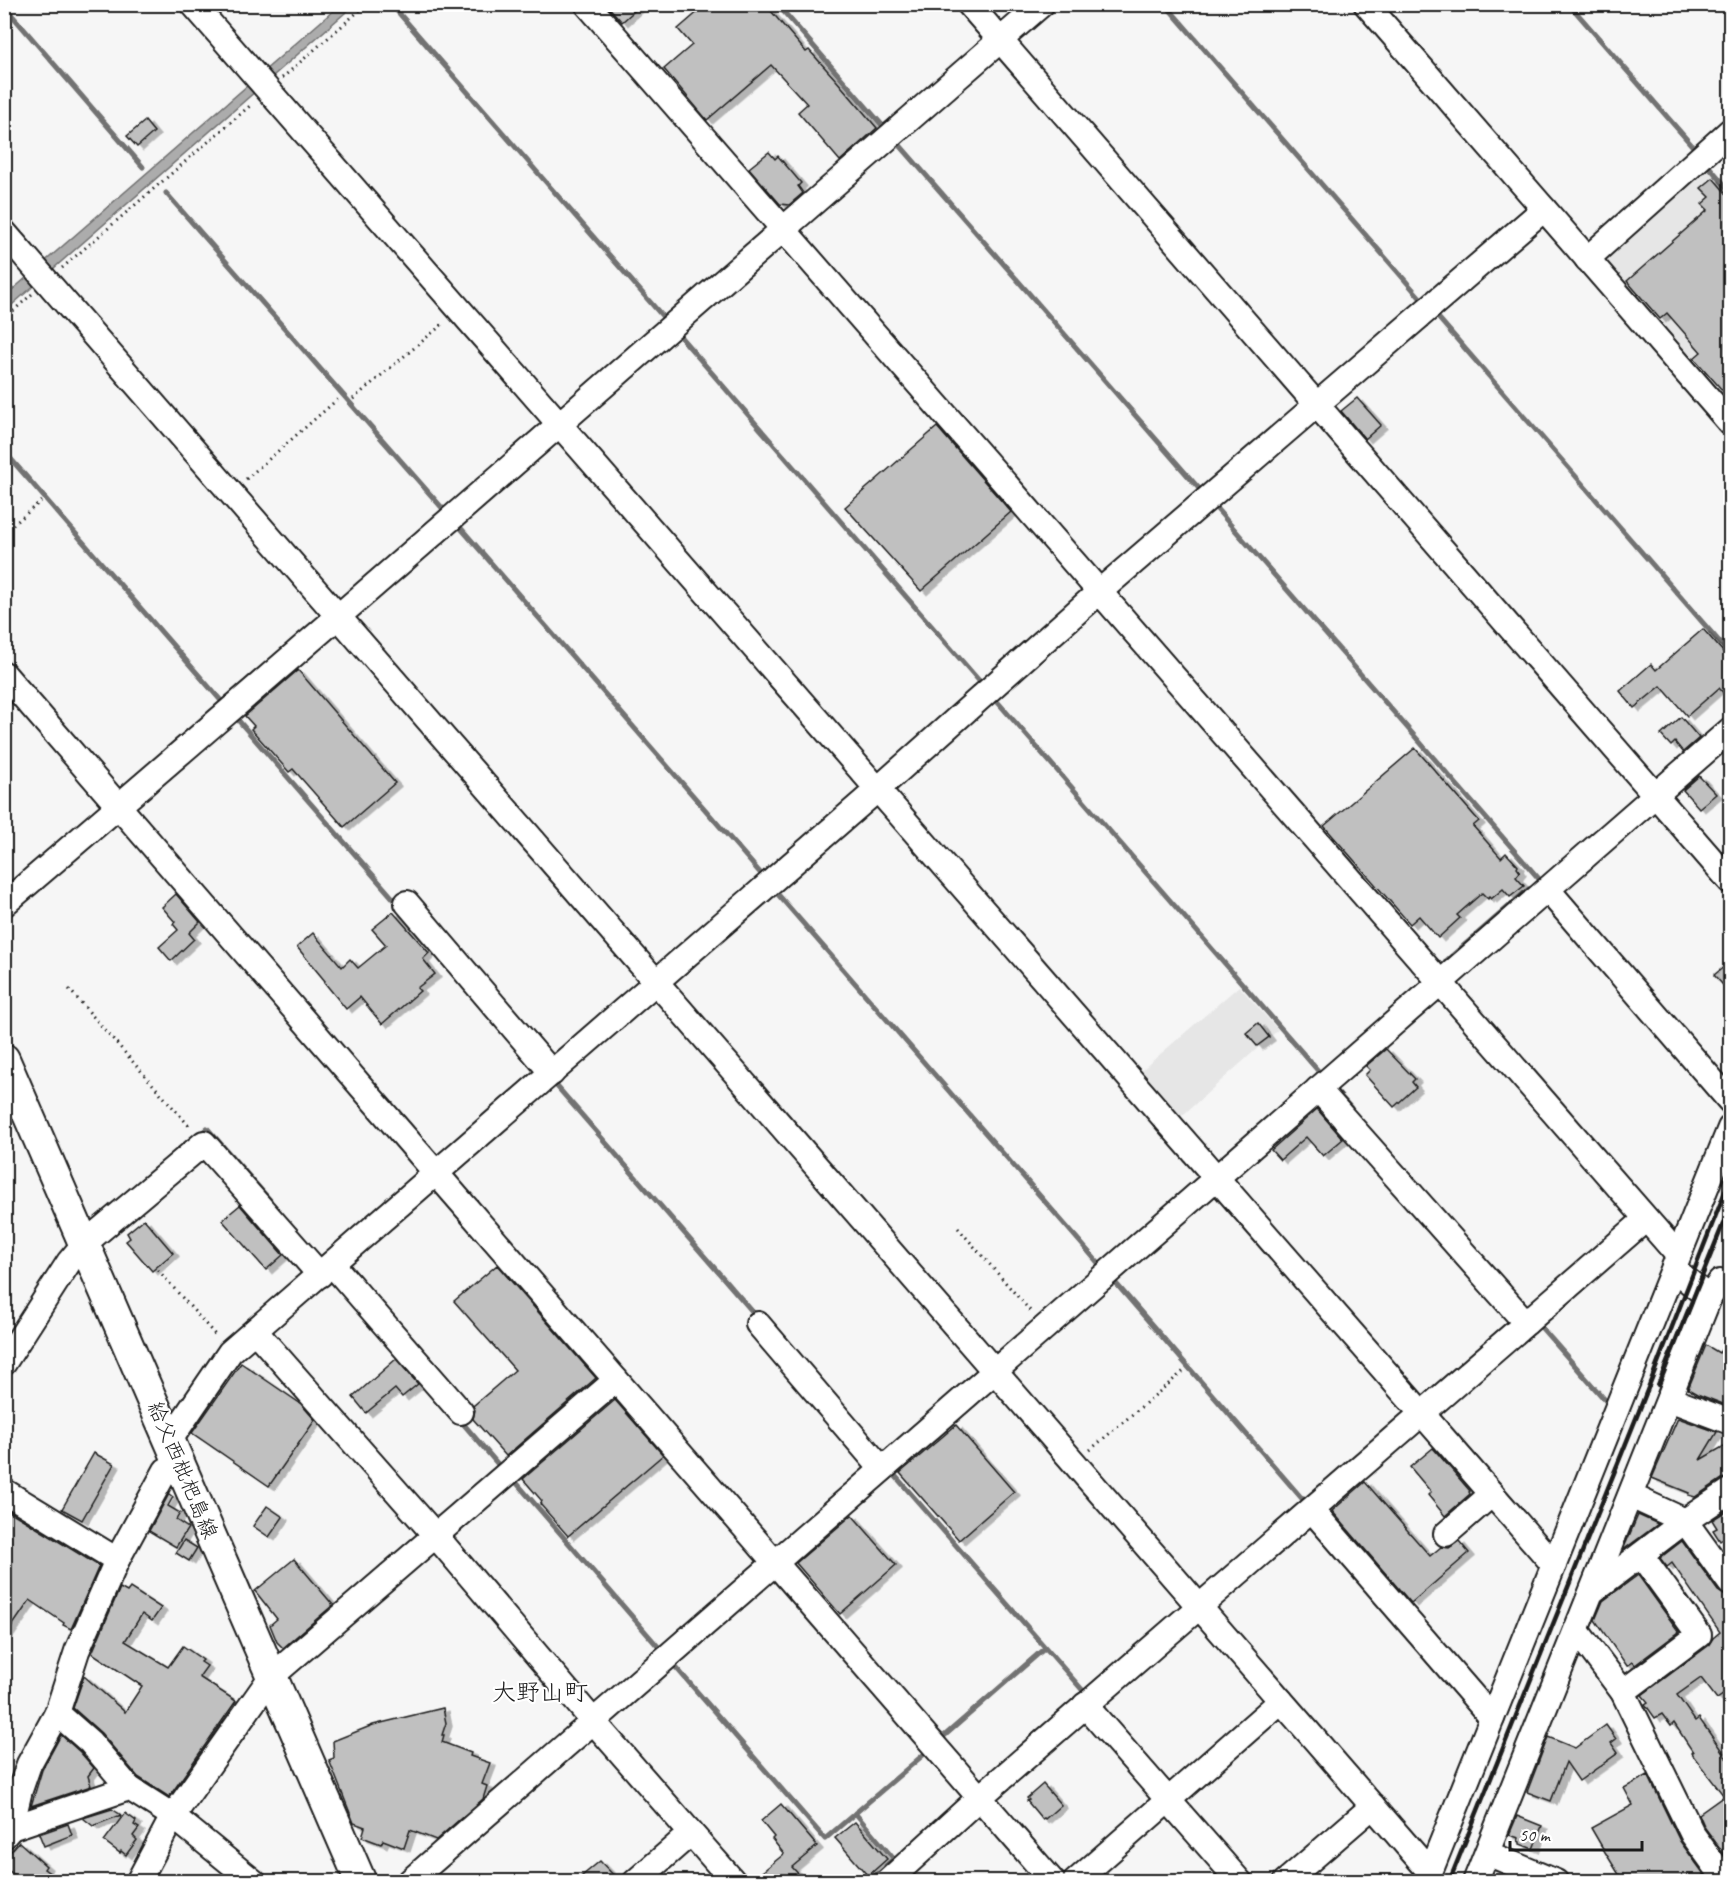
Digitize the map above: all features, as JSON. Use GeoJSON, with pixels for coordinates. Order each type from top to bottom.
{"type":"FeatureCollection","features":[{"type":"Feature","properties":{"kind":"main road","name":"給父西枇杷島線"},"geometry":{"type":"LineString","coordinates":[[7,1075],[85,1243],[361,1881]]}},
{"type":"Feature","properties":{"kind":"street"},"geometry":{"type":"LineString","coordinates":[[194,4],[1554,1565]]}},
{"type":"Feature","properties":{"kind":"street"},"geometry":{"type":"LineString","coordinates":[[587,4],[1646,1219],[1676,1262],[1720,1293],[1669,1399],[1475,1881]]}},
{"type":"Feature","properties":{"kind":"street"},"geometry":{"type":"LineString","coordinates":[[969,4],[1731,881]]}},
{"type":"Feature","properties":{"kind":"street"},"geometry":{"type":"LineString","coordinates":[[4,904],[338,618],[1042,4]]}},
{"type":"Feature","properties":{"kind":"street"},"geometry":{"type":"LineString","coordinates":[[1366,4],[1731,423]]}},
{"type":"Feature","properties":{"kind":"street"},"geometry":{"type":"LineString","coordinates":[[1587,259],[1731,131]]}},
{"type":"Feature","properties":{"kind":"street"},"geometry":{"type":"LineString","coordinates":[[129,1788],[8,1832],[12,1784],[29,1764],[57,1713],[77,1651],[117,1560],[230,1352],[878,789],[1099,592],[1544,209]]}},
{"type":"Feature","properties":{"kind":"street"},"geometry":{"type":"LineString","coordinates":[[4,232],[1200,1607],[1372,1806],[1428,1877],[1731,1128]]}},
{"type":"Feature","properties":{"kind":"street"},"geometry":{"type":"LineString","coordinates":[[4,674],[1053,1881]]}},
{"type":"Feature","properties":{"kind":"street"},"geometry":{"type":"LineString","coordinates":[[409,1881],[1731,730]]}},
{"type":"Feature","properties":{"kind":"street"},"geometry":{"type":"LineString","coordinates":[[1548,890],[1731,1101]]}},
{"type":"Feature","properties":{"kind":"street"},"geometry":{"type":"LineString","coordinates":[[407,903],[552,1072]]}},
{"type":"Feature","properties":{"kind":"street"},"geometry":{"type":"LineString","coordinates":[[1318,1089],[1526,1323]]}},
{"type":"Feature","properties":{"kind":"street"},"geometry":{"type":"LineString","coordinates":[[4,1364],[69,1262],[85,1243],[204,1143],[461,1412]]}},
{"type":"Feature","properties":{"kind":"street"},"geometry":{"type":"LineString","coordinates":[[887,1881],[980,1797],[1646,1219]]}},
{"type":"Feature","properties":{"kind":"street"},"geometry":{"type":"LineString","coordinates":[[758,1324],[882,1469]]}},
{"type":"Feature","properties":{"kind":"street"},"geometry":{"type":"LineString","coordinates":[[255,1331],[436,1536],[593,1721],[734,1881]]}},
{"type":"Feature","properties":{"kind":"street"},"geometry":{"type":"LineString","coordinates":[[138,1881],[173,1816],[271,1677],[616,1380]]}},
{"type":"Feature","properties":{"kind":"street"},"geometry":{"type":"LineString","coordinates":[[1669,1399],[1731,1422]]}},
{"type":"Feature","properties":{"kind":"street"},"geometry":{"type":"LineString","coordinates":[[4,1491],[117,1560]]}},
{"type":"Feature","properties":{"kind":"street"},"geometry":{"type":"LineString","coordinates":[[1593,1590],[1685,1521],[1731,1491]]}},
{"type":"Feature","properties":{"kind":"street"},"geometry":{"type":"LineString","coordinates":[[1446,1534],[1492,1494]]}},
{"type":"Feature","properties":{"kind":"street"},"geometry":{"type":"LineString","coordinates":[[1631,1496],[1685,1521],[1731,1583]]}},
{"type":"Feature","properties":{"kind":"street"},"geometry":{"type":"LineString","coordinates":[[1312,1510],[1492,1718]]}},
{"type":"Feature","properties":{"kind":"street"},"geometry":{"type":"LineString","coordinates":[[1623,1692],[1699,1635],[1641,1554]]}},
{"type":"Feature","properties":{"kind":"street"},"geometry":{"type":"LineString","coordinates":[[1577,1631],[1623,1692],[1693,1835],[1727,1881]]}},
{"type":"Feature","properties":{"kind":"street"},"geometry":{"type":"LineString","coordinates":[[1075,1881],[1281,1701]]}},
{"type":"Feature","properties":{"kind":"street"},"geometry":{"type":"LineString","coordinates":[[1086,1705],[1240,1881]]}},
{"type":"Feature","properties":{"kind":"street"},"geometry":{"type":"LineString","coordinates":[[57,1713],[90,1742],[129,1788],[173,1816],[254,1881]]}},
{"type":"Feature","properties":{"kind":"street"},"geometry":{"type":"LineString","coordinates":[[1285,1881],[1372,1806]]}},
{"type":"Feature","properties":{"kind":"street"},"geometry":{"type":"LineString","coordinates":[[634,1881],[691,1833]]}},
{"type":"Feature","properties":{"kind":"street"},"geometry":{"type":"LineString","coordinates":[[1487,1853],[1556,1881]]}},
{"type":"Feature","properties":{"kind":"path"},"geometry":{"type":"LineString","coordinates":[[4,319],[43,276],[263,84],[367,4]]}},
{"type":"Feature","properties":{"kind":"path"},"geometry":{"type":"LineString","coordinates":[[354,399],[459,310]]}},
{"type":"Feature","properties":{"kind":"path"},"geometry":{"type":"LineString","coordinates":[[230,493],[339,398]]}},
{"type":"Feature","properties":{"kind":"path"},"geometry":{"type":"LineString","coordinates":[[4,533],[41,501]]}},
{"type":"Feature","properties":{"kind":"path"},"geometry":{"type":"LineString","coordinates":[[69,989],[204,1143]]}},
{"type":"Feature","properties":{"kind":"path"},"geometry":{"type":"LineString","coordinates":[[958,1228],[1045,1327]]}},
{"type":"Feature","properties":{"kind":"path"},"geometry":{"type":"LineString","coordinates":[[158,1270],[230,1352]]}},
{"type":"Feature","properties":{"kind":"path"},"geometry":{"type":"LineString","coordinates":[[1074,1463],[1185,1370]]}},
{"type":"Feature","properties":{"kind":"shaded area"},"geometry":{"type":"Polygon","coordinates":[[[340,5],[354,5],[5,311],[4,297],[340,5]]]}},
{"type":"Feature","properties":{"kind":"shaded area"},"geometry":{"type":"Polygon","coordinates":[[[1702,162],[1730,194],[1730,388],[1721,396],[1601,257],[1702,162]]]}},
{"type":"Feature","properties":{"kind":"shaded area"},"geometry":{"type":"Polygon","coordinates":[[[1239,986],[1278,1030],[1175,1122],[1135,1076],[1239,986]]]}},
{"type":"Feature","properties":{"kind":"building"},"geometry":{"type":"Polygon","coordinates":[[[606,4],[642,4],[622,22],[606,4]]]}},
{"type":"Feature","properties":{"kind":"building"},"geometry":{"type":"Polygon","coordinates":[[[707,4],[765,4],[806,52],[809,50],[877,128],[840,161],[798,112],[807,104],[771,65],[707,120],[664,69],[692,45],[678,29],[707,4]]]}},
{"type":"Feature","properties":{"kind":"building"},"geometry":{"type":"Polygon","coordinates":[[[145,121],[154,132],[137,147],[127,136],[145,121]]]}},
{"type":"Feature","properties":{"kind":"building"},"geometry":{"type":"Polygon","coordinates":[[[769,152],[775,159],[778,156],[801,183],[798,186],[803,193],[789,205],[780,204],[749,168],[769,152]]]}},
{"type":"Feature","properties":{"kind":"building"},"geometry":{"type":"Polygon","coordinates":[[[1713,178],[1731,199],[1731,384],[1723,391],[1694,358],[1701,352],[1667,313],[1660,319],[1627,281],[1708,210],[1702,204],[1710,197],[1701,188],[1713,178]]]}},
{"type":"Feature","properties":{"kind":"building"},"geometry":{"type":"Polygon","coordinates":[[[1357,398],[1381,425],[1365,439],[1341,411],[1357,398]]]}},
{"type":"Feature","properties":{"kind":"building"},"geometry":{"type":"Polygon","coordinates":[[[937,427],[1011,512],[921,591],[845,507],[937,427]]]}},
{"type":"Feature","properties":{"kind":"building"},"geometry":{"type":"Polygon","coordinates":[[[1703,629],[1731,661],[1731,701],[1719,688],[1687,716],[1661,686],[1634,708],[1620,691],[1651,664],[1656,670],[1703,629]]]}},
{"type":"Feature","properties":{"kind":"building"},"geometry":{"type":"Polygon","coordinates":[[[298,670],[395,783],[344,827],[293,769],[289,772],[251,729],[254,726],[245,716],[298,670]]]}},
{"type":"Feature","properties":{"kind":"building"},"geometry":{"type":"Polygon","coordinates":[[[1681,717],[1699,738],[1683,752],[1675,742],[1671,746],[1661,735],[1681,717]]]}},
{"type":"Feature","properties":{"kind":"building"},"geometry":{"type":"Polygon","coordinates":[[[1415,748],[1479,821],[1473,826],[1501,858],[1506,853],[1518,866],[1520,872],[1516,877],[1524,886],[1510,897],[1503,889],[1491,899],[1482,893],[1457,915],[1460,918],[1438,938],[1419,916],[1410,924],[1324,826],[1415,748]]]}},
{"type":"Feature","properties":{"kind":"building"},"geometry":{"type":"Polygon","coordinates":[[[1699,776],[1716,794],[1699,808],[1683,790],[1699,776]]]}},
{"type":"Feature","properties":{"kind":"building"},"geometry":{"type":"Polygon","coordinates":[[[176,894],[200,922],[189,933],[194,939],[171,961],[159,947],[178,930],[173,924],[175,922],[162,907],[176,894]]]}},
{"type":"Feature","properties":{"kind":"building"},"geometry":{"type":"Polygon","coordinates":[[[393,912],[429,953],[423,959],[435,974],[417,988],[420,991],[382,1024],[360,997],[346,1009],[297,947],[313,933],[342,967],[350,959],[358,968],[386,945],[372,929],[393,912]]]}},
{"type":"Feature","properties":{"kind":"building"},"geometry":{"type":"Polygon","coordinates":[[[1731,961],[1731,994],[1714,975],[1731,961]]]}},
{"type":"Feature","properties":{"kind":"building"},"geometry":{"type":"Polygon","coordinates":[[[1258,1023],[1269,1037],[1257,1046],[1246,1033],[1258,1023]]]}},
{"type":"Feature","properties":{"kind":"building"},"geometry":{"type":"Polygon","coordinates":[[[1386,1049],[1415,1079],[1412,1082],[1416,1087],[1394,1107],[1365,1075],[1370,1070],[1366,1066],[1386,1049]]]}},
{"type":"Feature","properties":{"kind":"building"},"geometry":{"type":"Polygon","coordinates":[[[1317,1109],[1343,1139],[1323,1156],[1306,1137],[1280,1160],[1271,1150],[1317,1109]]]}},
{"type":"Feature","properties":{"kind":"building"},"geometry":{"type":"Polygon","coordinates":[[[240,1205],[283,1255],[266,1270],[222,1220],[240,1205]]]}},
{"type":"Feature","properties":{"kind":"building"},"geometry":{"type":"Polygon","coordinates":[[[144,1219],[173,1253],[152,1271],[126,1241],[130,1238],[127,1233],[144,1219]]]}},
{"type":"Feature","properties":{"kind":"building"},"geometry":{"type":"Polygon","coordinates":[[[497,1265],[596,1378],[506,1456],[473,1419],[475,1410],[473,1406],[515,1370],[454,1301],[497,1265]]]}},
{"type":"Feature","properties":{"kind":"building"},"geometry":{"type":"Polygon","coordinates":[[[1731,1335],[1731,1407],[1688,1389],[1706,1345],[1719,1353],[1731,1335]]]}},
{"type":"Feature","properties":{"kind":"building"},"geometry":{"type":"Polygon","coordinates":[[[396,1359],[418,1384],[402,1397],[395,1389],[366,1413],[353,1397],[396,1359]]]}},
{"type":"Feature","properties":{"kind":"building"},"geometry":{"type":"Polygon","coordinates":[[[241,1363],[301,1404],[315,1420],[269,1486],[192,1433],[241,1363]]]}},
{"type":"Feature","properties":{"kind":"building"},"geometry":{"type":"Polygon","coordinates":[[[615,1400],[663,1455],[568,1536],[540,1504],[542,1501],[523,1479],[615,1400]]]}},
{"type":"Feature","properties":{"kind":"building"},"geometry":{"type":"Polygon","coordinates":[[[1678,1418],[1717,1432],[1700,1460],[1731,1442],[1731,1477],[1722,1479],[1695,1497],[1652,1478],[1678,1418]]]}},
{"type":"Feature","properties":{"kind":"building"},"geometry":{"type":"Polygon","coordinates":[[[956,1425],[1014,1492],[959,1540],[900,1473],[956,1425]]]}},
{"type":"Feature","properties":{"kind":"building"},"geometry":{"type":"Polygon","coordinates":[[[1433,1448],[1470,1491],[1470,1494],[1445,1516],[1428,1495],[1431,1492],[1410,1467],[1433,1448]]]}},
{"type":"Feature","properties":{"kind":"building"},"geometry":{"type":"Polygon","coordinates":[[[94,1453],[114,1464],[82,1520],[62,1509],[94,1453]]]}},
{"type":"Feature","properties":{"kind":"building"},"geometry":{"type":"Polygon","coordinates":[[[1365,1482],[1430,1556],[1441,1547],[1449,1548],[1459,1541],[1469,1553],[1411,1603],[1332,1511],[1365,1482]]]}},
{"type":"Feature","properties":{"kind":"building"},"geometry":{"type":"Polygon","coordinates":[[[169,1494],[173,1497],[168,1506],[180,1513],[176,1520],[188,1528],[176,1547],[149,1531],[169,1494]]]}},
{"type":"Feature","properties":{"kind":"building"},"geometry":{"type":"Polygon","coordinates":[[[267,1506],[283,1517],[269,1537],[253,1526],[267,1506]]]}},
{"type":"Feature","properties":{"kind":"building"},"geometry":{"type":"Polygon","coordinates":[[[4,1508],[99,1566],[71,1629],[30,1600],[4,1638],[4,1508]]]}},
{"type":"Feature","properties":{"kind":"building"},"geometry":{"type":"Polygon","coordinates":[[[1731,1508],[1731,1551],[1723,1539],[1720,1541],[1713,1530],[1717,1528],[1712,1520],[1731,1508]]]}},
{"type":"Feature","properties":{"kind":"building"},"geometry":{"type":"Polygon","coordinates":[[[852,1515],[896,1565],[840,1614],[796,1563],[852,1515]]]}},
{"type":"Feature","properties":{"kind":"building"},"geometry":{"type":"Polygon","coordinates":[[[1638,1515],[1658,1524],[1623,1550],[1638,1515]]]}},
{"type":"Feature","properties":{"kind":"building"},"geometry":{"type":"Polygon","coordinates":[[[184,1540],[197,1548],[189,1561],[176,1553],[184,1540]]]}},
{"type":"Feature","properties":{"kind":"building"},"geometry":{"type":"Polygon","coordinates":[[[1682,1541],[1718,1591],[1731,1603],[1731,1689],[1717,1699],[1701,1678],[1677,1695],[1695,1721],[1699,1718],[1731,1764],[1731,1863],[1705,1828],[1699,1814],[1724,1796],[1691,1753],[1693,1752],[1674,1723],[1671,1726],[1662,1714],[1655,1718],[1645,1704],[1648,1702],[1642,1695],[1708,1646],[1720,1632],[1672,1563],[1667,1567],[1660,1558],[1682,1541]]]}},
{"type":"Feature","properties":{"kind":"building"},"geometry":{"type":"Polygon","coordinates":[[[294,1559],[333,1605],[283,1648],[277,1642],[270,1625],[277,1619],[255,1591],[294,1559]]]}},
{"type":"Feature","properties":{"kind":"building"},"geometry":{"type":"Polygon","coordinates":[[[1638,1575],[1679,1632],[1635,1665],[1633,1662],[1627,1666],[1595,1620],[1603,1601],[1638,1575]]]}},
{"type":"Feature","properties":{"kind":"building"},"geometry":{"type":"Polygon","coordinates":[[[120,1588],[127,1592],[130,1588],[161,1608],[152,1621],[142,1614],[125,1641],[168,1667],[183,1646],[203,1660],[201,1662],[207,1666],[199,1677],[236,1701],[169,1797],[138,1777],[101,1733],[73,1708],[84,1676],[125,1712],[142,1686],[92,1653],[120,1588]]]}},
{"type":"Feature","properties":{"kind":"building"},"geometry":{"type":"Polygon","coordinates":[[[443,1708],[446,1723],[442,1742],[490,1763],[482,1784],[487,1786],[483,1799],[436,1840],[410,1830],[404,1848],[383,1840],[381,1844],[362,1837],[365,1827],[354,1823],[329,1760],[334,1758],[333,1741],[373,1725],[443,1708]]]}},
{"type":"Feature","properties":{"kind":"building"},"geometry":{"type":"Polygon","coordinates":[[[1606,1725],[1616,1739],[1611,1743],[1618,1753],[1579,1781],[1566,1762],[1551,1801],[1527,1792],[1548,1737],[1575,1748],[1606,1725]]]}},
{"type":"Feature","properties":{"kind":"building"},"geometry":{"type":"Polygon","coordinates":[[[61,1735],[94,1768],[88,1776],[91,1786],[31,1806],[42,1770],[61,1735]]]}},
{"type":"Feature","properties":{"kind":"building"},"geometry":{"type":"Polygon","coordinates":[[[1648,1775],[1680,1841],[1709,1881],[1623,1881],[1591,1828],[1633,1805],[1624,1788],[1648,1775]]]}},
{"type":"Feature","properties":{"kind":"building"},"geometry":{"type":"Polygon","coordinates":[[[1043,1784],[1061,1805],[1045,1819],[1042,1819],[1027,1801],[1029,1800],[1027,1798],[1043,1784]]]}},
{"type":"Feature","properties":{"kind":"building"},"geometry":{"type":"Polygon","coordinates":[[[781,1804],[817,1846],[792,1867],[805,1881],[751,1881],[784,1854],[761,1821],[781,1804]]]}},
{"type":"Feature","properties":{"kind":"building"},"geometry":{"type":"Polygon","coordinates":[[[112,1809],[121,1815],[93,1826],[83,1818],[112,1809]]]}},
{"type":"Feature","properties":{"kind":"building"},"geometry":{"type":"Polygon","coordinates":[[[125,1813],[136,1821],[134,1825],[139,1828],[133,1836],[137,1840],[126,1855],[104,1841],[125,1813]]]}},
{"type":"Feature","properties":{"kind":"building"},"geometry":{"type":"Polygon","coordinates":[[[1517,1816],[1542,1826],[1533,1849],[1520,1844],[1519,1838],[1509,1835],[1517,1816]]]}},
{"type":"Feature","properties":{"kind":"building"},"geometry":{"type":"Polygon","coordinates":[[[855,1822],[887,1859],[868,1876],[835,1838],[855,1822]]]}},
{"type":"Feature","properties":{"kind":"building"},"geometry":{"type":"Polygon","coordinates":[[[68,1824],[72,1835],[44,1846],[39,1834],[68,1824]]]}},
{"type":"Feature","properties":{"kind":"building"},"geometry":{"type":"Polygon","coordinates":[[[19,1842],[46,1866],[44,1869],[61,1881],[22,1881],[4,1867],[4,1859],[19,1842]]]}},
{"type":"Feature","properties":{"kind":"building"},"geometry":{"type":"Polygon","coordinates":[[[600,1861],[619,1881],[576,1881],[600,1861]]]}},
{"type":"Feature","properties":{"kind":"waterway"},"geometry":{"type":"LineString","coordinates":[[391,4],[664,318]]}},
{"type":"Feature","properties":{"kind":"waterway"},"geometry":{"type":"LineString","coordinates":[[777,4],[882,125]]}},
{"type":"Feature","properties":{"kind":"waterway"},"geometry":{"type":"LineString","coordinates":[[1165,4],[1423,301]]}},
{"type":"Feature","properties":{"kind":"waterway"},"geometry":{"type":"LineString","coordinates":[[1569,4],[1696,150]]}},
{"type":"Feature","properties":{"kind":"waterway"},"geometry":{"type":"LineString","coordinates":[[4,6],[143,167]]}},
{"type":"Feature","properties":{"kind":"waterway"},"geometry":{"type":"LineString","coordinates":[[898,143],[1202,492]]}},
{"type":"Feature","properties":{"kind":"waterway"},"geometry":{"type":"LineString","coordinates":[[1706,163],[1730,191]]}},
{"type":"Feature","properties":{"kind":"waterway"},"geometry":{"type":"LineString","coordinates":[[166,193],[444,510]]}},
{"type":"Feature","properties":{"kind":"waterway"},"geometry":{"type":"LineString","coordinates":[[1435,314],[1730,654]]}},
{"type":"Feature","properties":{"kind":"waterway"},"geometry":{"type":"LineString","coordinates":[[678,334],[981,683]]}},
{"type":"Feature","properties":{"kind":"waterway"},"geometry":{"type":"LineString","coordinates":[[4,451],[223,703]]}},
{"type":"Feature","properties":{"kind":"waterway"},"geometry":{"type":"LineString","coordinates":[[1215,507],[1540,880]]}},
{"type":"Feature","properties":{"kind":"waterway"},"geometry":{"type":"LineString","coordinates":[[459,526],[762,875]]}},
{"type":"Feature","properties":{"kind":"waterway"},"geometry":{"type":"LineString","coordinates":[[995,699],[1320,1073]]}},
{"type":"Feature","properties":{"kind":"waterway"},"geometry":{"type":"LineString","coordinates":[[238,720],[399,905]]}},
{"type":"Feature","properties":{"kind":"waterway"},"geometry":{"type":"LineString","coordinates":[[1446,961],[1529,889]]}},
{"type":"Feature","properties":{"kind":"waterway"},"geometry":{"type":"LineString","coordinates":[[775,891],[1100,1265]]}},
{"type":"Feature","properties":{"kind":"waterway"},"geometry":{"type":"LineString","coordinates":[[554,1083],[758,1318]]}},
{"type":"Feature","properties":{"kind":"waterway"},"geometry":{"type":"LineString","coordinates":[[1334,1089],[1351,1108]]}},
{"type":"Feature","properties":{"kind":"waterway"},"geometry":{"type":"LineString","coordinates":[[203,1132],[207,1128],[270,1200]]}},
{"type":"Feature","properties":{"kind":"waterway"},"geometry":{"type":"LineString","coordinates":[[1113,1280],[1305,1502]]}},
{"type":"Feature","properties":{"kind":"waterway"},"geometry":{"type":"LineString","coordinates":[[1540,1326],[1606,1401]]}},
{"type":"Feature","properties":{"kind":"waterway"},"geometry":{"type":"LineString","coordinates":[[460,1420],[502,1469],[500,1470]]}},
{"type":"Feature","properties":{"kind":"waterway"},"geometry":{"type":"LineString","coordinates":[[891,1471],[1085,1693]]}},
{"type":"Feature","properties":{"kind":"waterway"},"geometry":{"type":"LineString","coordinates":[[515,1481],[661,1650]]}},
{"type":"Feature","properties":{"kind":"waterway"},"geometry":{"type":"LineString","coordinates":[[938,1732],[943,1737],[1045,1648]]}},
{"type":"Feature","properties":{"kind":"waterway"},"geometry":{"type":"LineString","coordinates":[[673,1664],[825,1839],[929,1750]]}},
{"type":"Feature","properties":{"kind":"waterway"},"geometry":{"type":"LineString","coordinates":[[855,1813],[894,1859],[886,1866]]}},
{"type":"Feature","properties":{"kind":"waterway"},"geometry":{"type":"LineString","coordinates":[[869,1882],[877,1874]]}},
{"type":"Feature","properties":{"kind":"railway"},"geometry":{"type":"LineString","coordinates":[[1449,1882],[1730,1179]]}},
{"type":"Feature","properties":{"kind":"railway"},"geometry":{"type":"LineString","coordinates":[[1658,1385],[1730,1207]]}},
{"type":"Feature","properties":{"kind":"district","name":"大野山町"},"geometry":{"type":"Point","coordinates":[540,1692]}}]}
